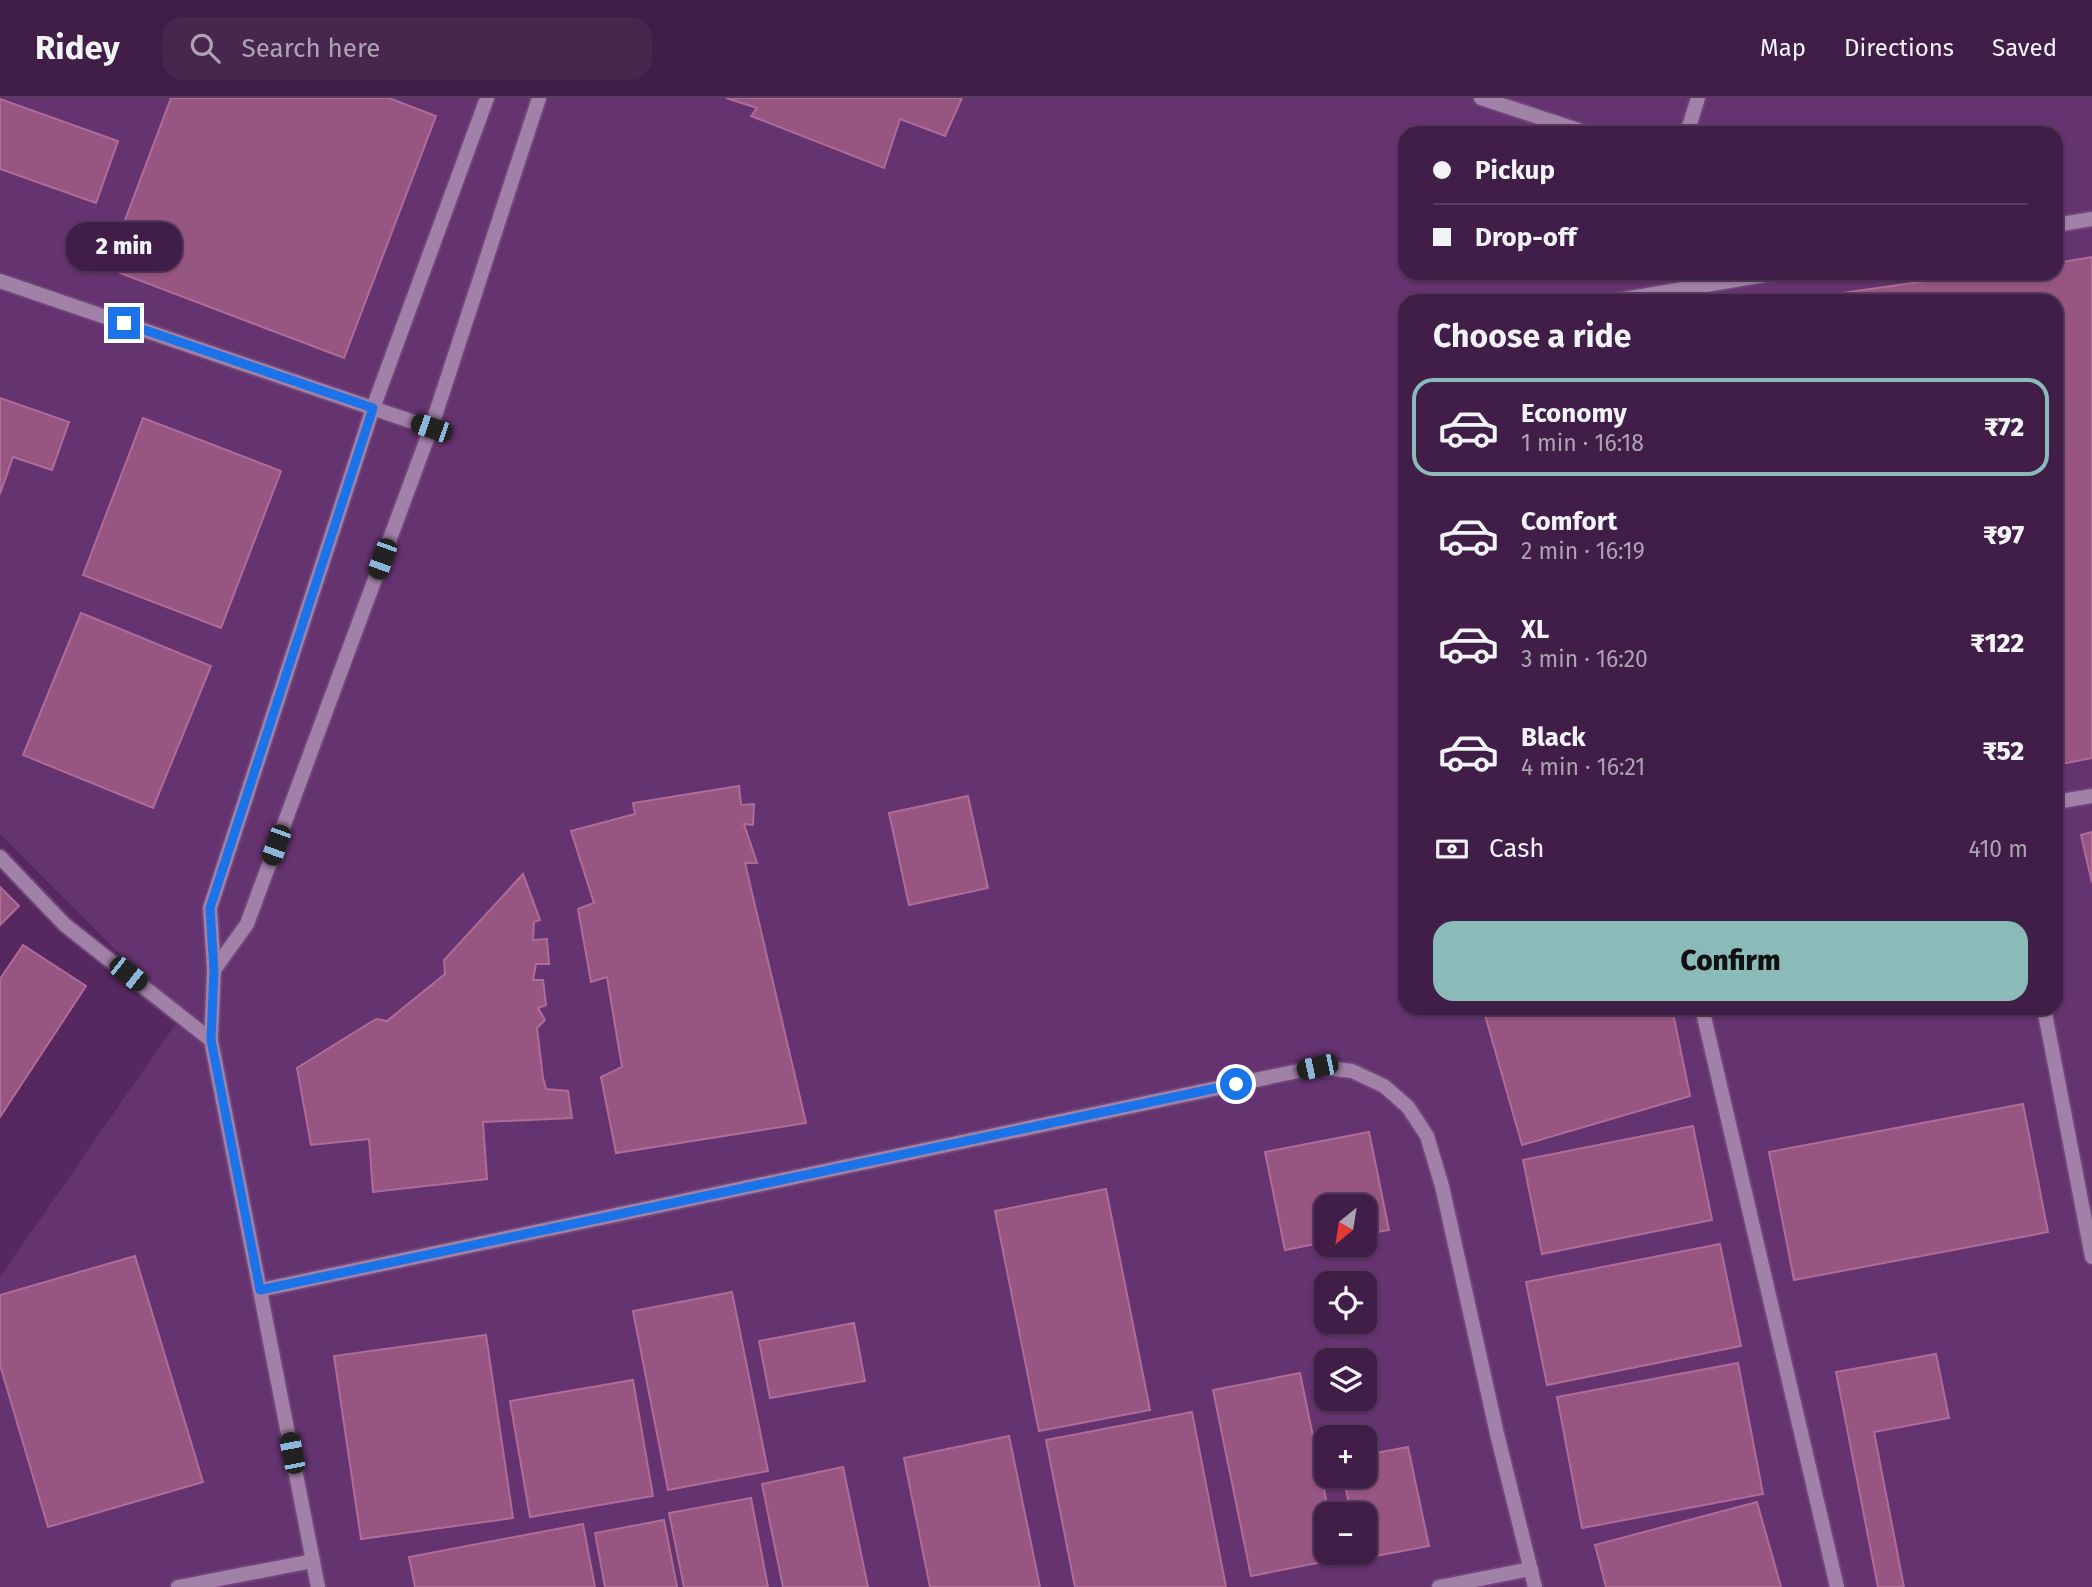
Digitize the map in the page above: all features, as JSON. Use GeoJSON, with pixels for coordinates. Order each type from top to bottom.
{"type":"FeatureCollection","features":[{"type":"Feature","properties":{"kind":"street"},"geometry":{"type":"LineString","coordinates":[[318,1587],[211,1040],[214,970],[210,908],[373,408],[487,98]]}},
{"type":"Feature","properties":{"kind":"street"},"geometry":{"type":"LineString","coordinates":[[214,970],[247,924],[431,428],[539,98]]}},
{"type":"Feature","properties":{"kind":"street"},"geometry":{"type":"LineString","coordinates":[[1481,98],[1566,126]]}},
{"type":"Feature","properties":{"kind":"street"},"geometry":{"type":"LineString","coordinates":[[1688,126],[1698,98]]}},
{"type":"Feature","properties":{"kind":"street"},"geometry":{"type":"LineString","coordinates":[[2063,224],[2092,219]]}},
{"type":"Feature","properties":{"kind":"street"},"geometry":{"type":"LineString","coordinates":[[1654,294],[1735,280]]}},
{"type":"Feature","properties":{"kind":"street"},"geometry":{"type":"LineString","coordinates":[[0,281],[431,428]]}},
{"type":"Feature","properties":{"kind":"street"},"geometry":{"type":"LineString","coordinates":[[2063,801],[2092,796]]}},
{"type":"Feature","properties":{"kind":"street"},"geometry":{"type":"LineString","coordinates":[[0,858],[65,925],[211,1040]]}},
{"type":"Feature","properties":{"kind":"street"},"geometry":{"type":"LineString","coordinates":[[1704,1015],[1837,1587]]}},
{"type":"Feature","properties":{"kind":"street"},"geometry":{"type":"LineString","coordinates":[[2045,1015],[2092,1257]]}},
{"type":"Feature","properties":{"kind":"street"},"geometry":{"type":"LineString","coordinates":[[260,1290],[1317,1067],[1352,1071],[1384,1086],[1408,1107],[1427,1136],[1442,1186],[1497,1434],[1535,1587]]}},
{"type":"Feature","properties":{"kind":"street"},"geometry":{"type":"LineString","coordinates":[[178,1587],[313,1561]]}},
{"type":"Feature","properties":{"kind":"street"},"geometry":{"type":"LineString","coordinates":[[1439,1587],[1531,1569]]}},
{"type":"Feature","properties":{"kind":"shaded area"},"geometry":{"type":"Polygon","coordinates":[[[0,98],[2092,98],[2092,1587],[0,1587],[0,1277],[181,1016],[0,834],[0,98]]]}},
{"type":"Feature","properties":{"kind":"building"},"geometry":{"type":"Polygon","coordinates":[[[171,98],[389,98],[436,116],[344,358],[107,268],[171,98]]]}},
{"type":"Feature","properties":{"kind":"building"},"geometry":{"type":"Polygon","coordinates":[[[726,98],[962,98],[945,136],[900,119],[884,168],[751,116],[757,108],[726,98]]]}},
{"type":"Feature","properties":{"kind":"building"},"geometry":{"type":"Polygon","coordinates":[[[0,99],[118,141],[96,203],[0,169],[0,99]]]}},
{"type":"Feature","properties":{"kind":"building"},"geometry":{"type":"Polygon","coordinates":[[[2092,257],[2092,758],[2063,764],[2063,294],[1835,294],[1934,280],[2063,280],[2063,262],[2092,257]]]}},
{"type":"Feature","properties":{"kind":"building"},"geometry":{"type":"Polygon","coordinates":[[[0,398],[69,422],[52,470],[13,457],[0,494],[0,398]]]}},
{"type":"Feature","properties":{"kind":"building"},"geometry":{"type":"Polygon","coordinates":[[[143,418],[281,471],[221,628],[83,575],[143,418]]]}},
{"type":"Feature","properties":{"kind":"building"},"geometry":{"type":"Polygon","coordinates":[[[81,613],[211,666],[153,808],[23,755],[81,613]]]}},
{"type":"Feature","properties":{"kind":"building"},"geometry":{"type":"Polygon","coordinates":[[[739,786],[741,805],[754,804],[753,825],[744,824],[757,863],[745,863],[806,1123],[616,1153],[601,1077],[622,1067],[607,977],[591,982],[578,909],[594,903],[571,831],[635,814],[633,803],[739,786]]]}},
{"type":"Feature","properties":{"kind":"building"},"geometry":{"type":"Polygon","coordinates":[[[968,796],[988,888],[909,905],[889,813],[968,796]]]}},
{"type":"Feature","properties":{"kind":"building"},"geometry":{"type":"Polygon","coordinates":[[[2092,832],[2092,883],[2081,835],[2092,832]]]}},
{"type":"Feature","properties":{"kind":"building"},"geometry":{"type":"Polygon","coordinates":[[[523,874],[540,920],[534,922],[533,940],[547,939],[549,964],[536,964],[533,980],[543,980],[546,1005],[538,1008],[545,1020],[537,1028],[543,1078],[546,1089],[568,1091],[572,1118],[483,1122],[487,1179],[373,1192],[369,1139],[311,1145],[297,1068],[376,1019],[387,1021],[445,974],[444,960],[523,874]]]}},
{"type":"Feature","properties":{"kind":"building"},"geometry":{"type":"Polygon","coordinates":[[[0,887],[19,906],[0,925],[0,887]]]}},
{"type":"Feature","properties":{"kind":"building"},"geometry":{"type":"Polygon","coordinates":[[[23,945],[86,986],[0,1117],[0,979],[23,945]]]}},
{"type":"Feature","properties":{"kind":"building"},"geometry":{"type":"Polygon","coordinates":[[[1485,1015],[1673,1015],[1690,1096],[1522,1145],[1485,1015]]]}},
{"type":"Feature","properties":{"kind":"building"},"geometry":{"type":"Polygon","coordinates":[[[2023,1104],[2048,1232],[1794,1280],[1769,1152],[2023,1104]]]}},
{"type":"Feature","properties":{"kind":"building"},"geometry":{"type":"Polygon","coordinates":[[[1693,1126],[1712,1220],[1542,1254],[1523,1160],[1693,1126]]]}},
{"type":"Feature","properties":{"kind":"building"},"geometry":{"type":"Polygon","coordinates":[[[1369,1132],[1389,1230],[1377,1232],[1377,1194],[1314,1194],[1314,1244],[1285,1250],[1265,1152],[1369,1132]]]}},
{"type":"Feature","properties":{"kind":"building"},"geometry":{"type":"Polygon","coordinates":[[[1106,1189],[1150,1410],[1039,1431],[995,1211],[1106,1189]]]}},
{"type":"Feature","properties":{"kind":"building"},"geometry":{"type":"Polygon","coordinates":[[[1720,1244],[1741,1346],[1547,1385],[1526,1282],[1720,1244]]]}},
{"type":"Feature","properties":{"kind":"building"},"geometry":{"type":"Polygon","coordinates":[[[135,1256],[203,1482],[48,1527],[0,1365],[0,1295],[135,1256]]]}},
{"type":"Feature","properties":{"kind":"building"},"geometry":{"type":"Polygon","coordinates":[[[732,1292],[768,1471],[668,1490],[633,1311],[732,1292]]]}},
{"type":"Feature","properties":{"kind":"building"},"geometry":{"type":"Polygon","coordinates":[[[854,1323],[865,1381],[770,1398],[759,1341],[854,1323]]]}},
{"type":"Feature","properties":{"kind":"building"},"geometry":{"type":"Polygon","coordinates":[[[486,1335],[513,1518],[361,1539],[334,1356],[486,1335]]]}},
{"type":"Feature","properties":{"kind":"building"},"geometry":{"type":"Polygon","coordinates":[[[1936,1354],[1949,1418],[1874,1432],[1904,1587],[1878,1587],[1836,1372],[1936,1354]]]}},
{"type":"Feature","properties":{"kind":"building"},"geometry":{"type":"Polygon","coordinates":[[[1738,1363],[1763,1494],[1582,1528],[1557,1397],[1738,1363]]]}},
{"type":"Feature","properties":{"kind":"building"},"geometry":{"type":"Polygon","coordinates":[[[1300,1373],[1314,1441],[1314,1488],[1324,1488],[1327,1502],[1314,1502],[1314,1564],[1251,1576],[1213,1390],[1300,1373]]]}},
{"type":"Feature","properties":{"kind":"building"},"geometry":{"type":"Polygon","coordinates":[[[633,1380],[653,1496],[530,1517],[510,1401],[633,1380]]]}},
{"type":"Feature","properties":{"kind":"building"},"geometry":{"type":"Polygon","coordinates":[[[1192,1412],[1226,1587],[1075,1587],[1046,1440],[1192,1412]]]}},
{"type":"Feature","properties":{"kind":"building"},"geometry":{"type":"Polygon","coordinates":[[[1009,1436],[1040,1587],[930,1587],[904,1458],[1009,1436]]]}},
{"type":"Feature","properties":{"kind":"building"},"geometry":{"type":"Polygon","coordinates":[[[1408,1447],[1429,1546],[1377,1556],[1377,1502],[1349,1502],[1346,1488],[1377,1488],[1377,1453],[1408,1447]]]}},
{"type":"Feature","properties":{"kind":"building"},"geometry":{"type":"Polygon","coordinates":[[[843,1467],[868,1587],[783,1587],[762,1484],[843,1467]]]}},
{"type":"Feature","properties":{"kind":"building"},"geometry":{"type":"Polygon","coordinates":[[[751,1498],[768,1587],[684,1587],[669,1513],[751,1498]]]}},
{"type":"Feature","properties":{"kind":"building"},"geometry":{"type":"Polygon","coordinates":[[[1757,1502],[1781,1587],[1606,1587],[1595,1545],[1757,1502]]]}},
{"type":"Feature","properties":{"kind":"building"},"geometry":{"type":"Polygon","coordinates":[[[664,1520],[677,1587],[605,1587],[595,1533],[664,1520]]]}},
{"type":"Feature","properties":{"kind":"building"},"geometry":{"type":"Polygon","coordinates":[[[583,1524],[595,1587],[415,1587],[409,1557],[583,1524]]]}},
{"type":"Feature","properties":{"kind":"route"},"geometry":{"type":"LineString","coordinates":[[124,323],[373,408],[210,908],[214,970],[211,1040],[260,1290],[1236,1084]]}}]}
